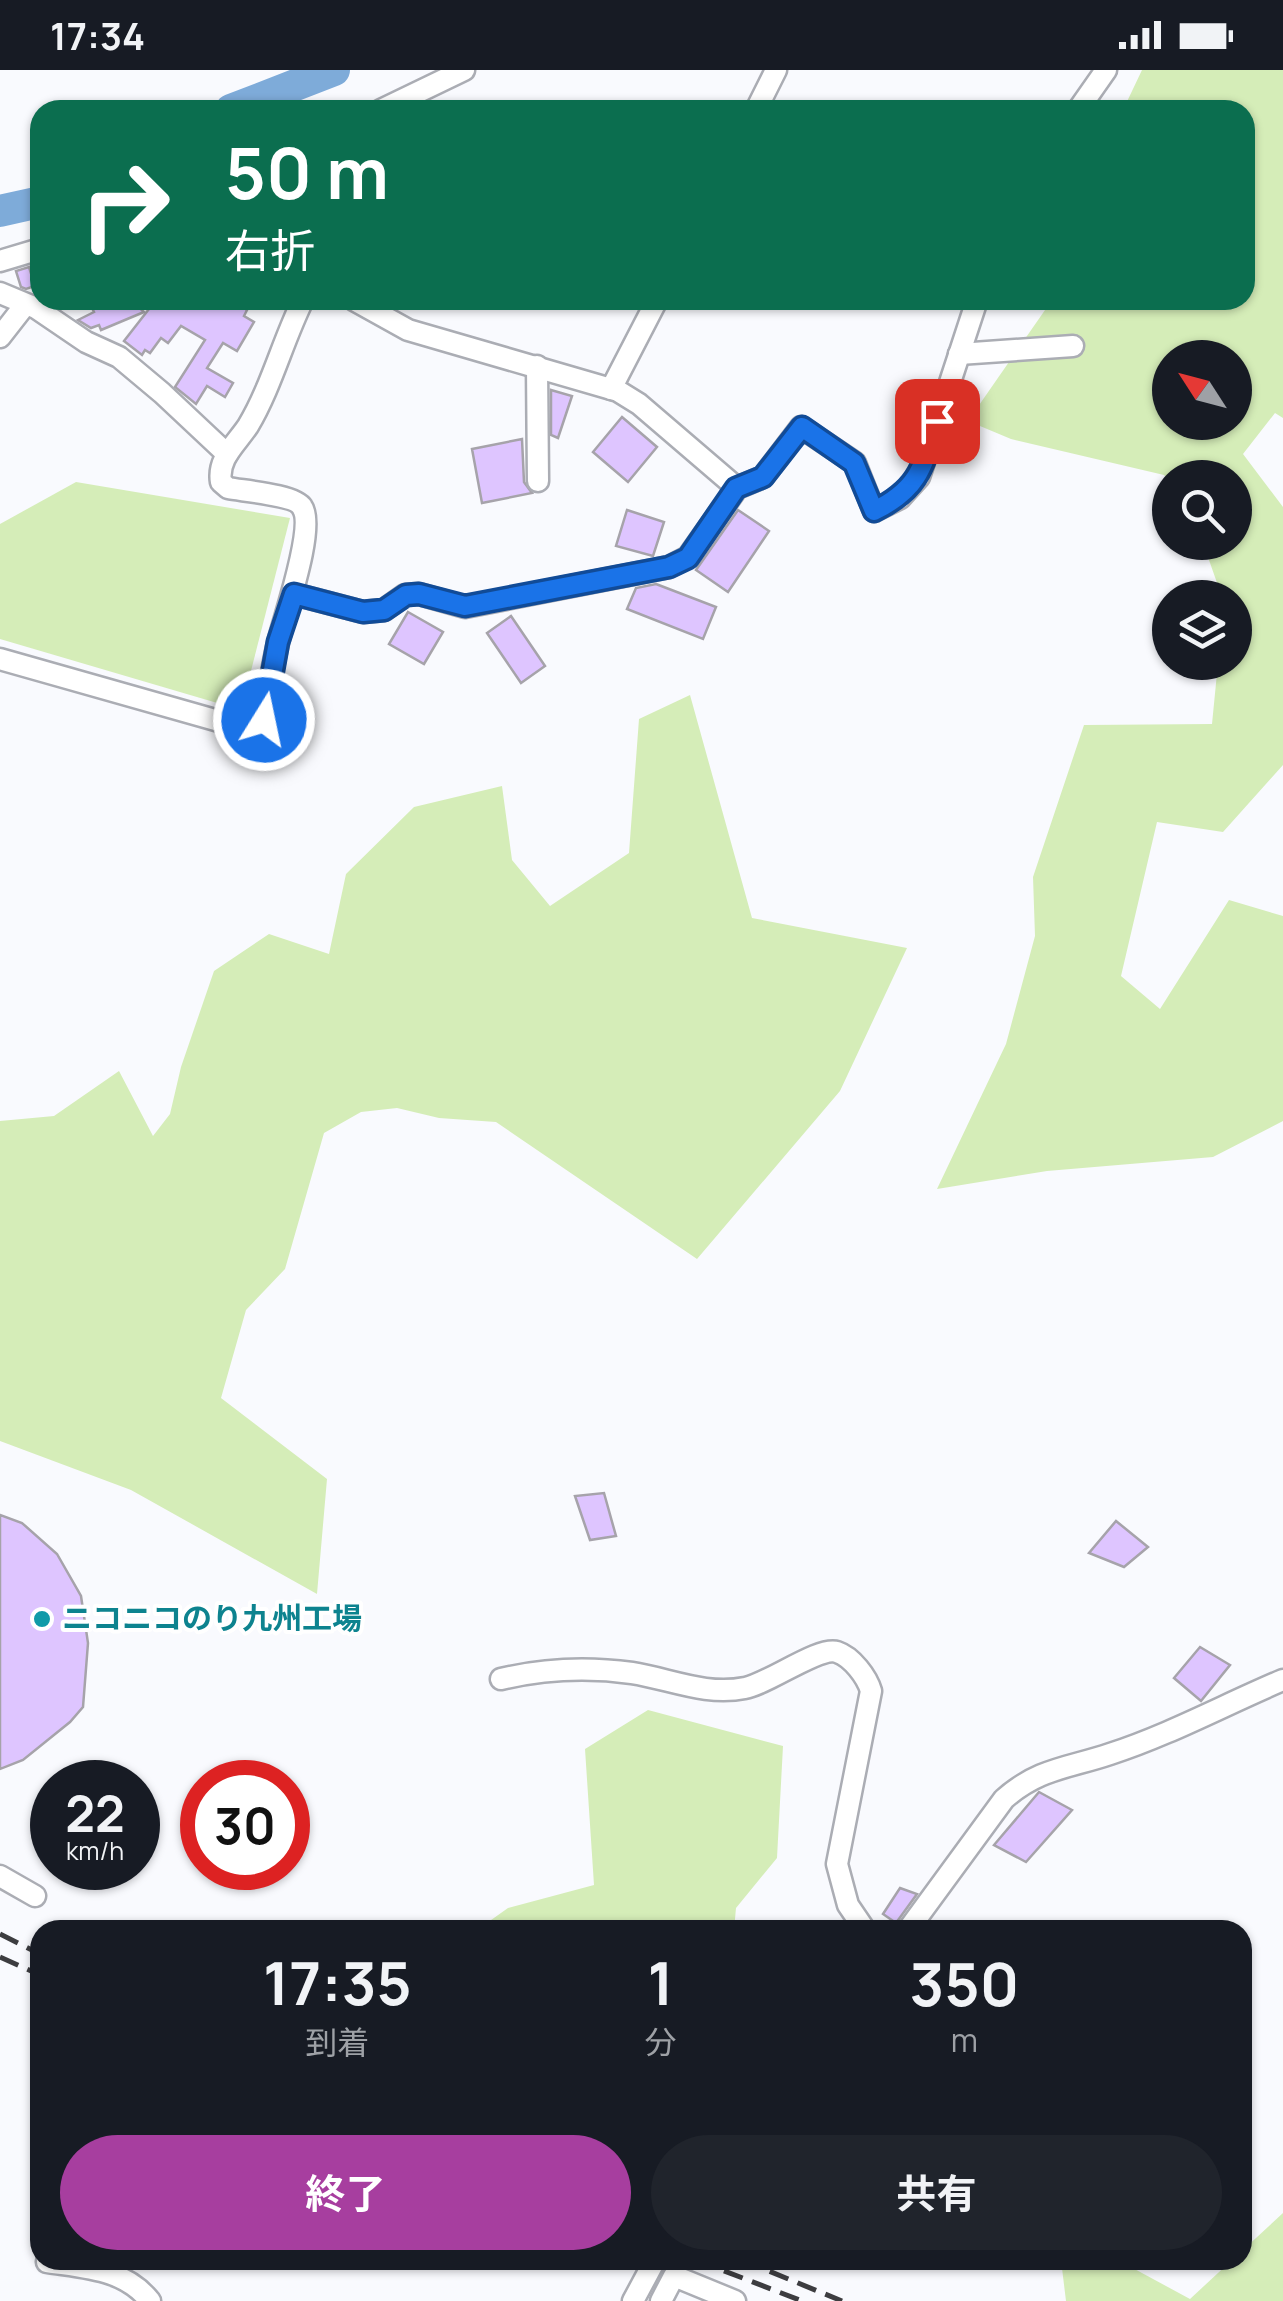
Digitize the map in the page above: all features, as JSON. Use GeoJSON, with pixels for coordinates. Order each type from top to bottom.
{"type":"FeatureCollection","features":[{"type":"Feature","properties":{"kind":"street"},"geometry":{"type":"LineString","coordinates":[[402,100],[464,70]]}},
{"type":"Feature","properties":{"kind":"street"},"geometry":{"type":"LineString","coordinates":[[761,100],[776,70]]}},
{"type":"Feature","properties":{"kind":"street"},"geometry":{"type":"LineString","coordinates":[[1085,100],[1106,70]]}},
{"type":"Feature","properties":{"kind":"street"},"geometry":{"type":"LineString","coordinates":[[0,261],[30,252]]}},
{"type":"Feature","properties":{"kind":"street"},"geometry":{"type":"LineString","coordinates":[[0,293],[30,306]]}},
{"type":"Feature","properties":{"kind":"street"},"geometry":{"type":"LineString","coordinates":[[0,337],[25,305]]}},
{"type":"Feature","properties":{"kind":"street"},"geometry":{"type":"LineString","coordinates":[[39,310],[86,342],[118,357],[226,454]]}},
{"type":"Feature","properties":{"kind":"street"},"geometry":{"type":"LineString","coordinates":[[0,659],[248,729],[264,720],[278,642],[294,594],[306,522],[304,508],[295,500],[228,488],[221,482],[220,472],[226,454],[249,424],[299,310]]}},
{"type":"Feature","properties":{"kind":"street"},"geometry":{"type":"LineString","coordinates":[[372,310],[408,330],[611,388],[639,404],[736,488]]}},
{"type":"Feature","properties":{"kind":"street"},"geometry":{"type":"LineString","coordinates":[[611,388],[652,310]]}},
{"type":"Feature","properties":{"kind":"street"},"geometry":{"type":"LineString","coordinates":[[294,594],[363,612],[384,610],[406,595],[419,594],[465,606],[669,567],[688,558],[736,488],[763,477],[802,427],[854,463],[874,511],[900,498],[919,477],[973,310]]}},
{"type":"Feature","properties":{"kind":"street"},"geometry":{"type":"LineString","coordinates":[[958,354],[1074,346]]}},
{"type":"Feature","properties":{"kind":"street"},"geometry":{"type":"LineString","coordinates":[[537,366],[538,482]]}},
{"type":"Feature","properties":{"kind":"street"},"geometry":{"type":"LineString","coordinates":[[502,1679],[572,1670],[630,1673],[700,1689],[746,1688],[826,1651],[839,1652],[868,1680],[872,1691],[837,1864],[848,1905],[858,1920]]}},
{"type":"Feature","properties":{"kind":"street"},"geometry":{"type":"LineString","coordinates":[[915,1920],[1004,1799],[1022,1782],[1040,1773],[1112,1754],[1283,1680]]}},
{"type":"Feature","properties":{"kind":"street"},"geometry":{"type":"LineString","coordinates":[[0,1876],[35,1896]]}},
{"type":"Feature","properties":{"kind":"street"},"geometry":{"type":"LineString","coordinates":[[95,2270],[113,2273],[139,2286],[150,2301]]}},
{"type":"Feature","properties":{"kind":"street"},"geometry":{"type":"LineString","coordinates":[[633,2301],[649,2270]]}},
{"type":"Feature","properties":{"kind":"street"},"geometry":{"type":"LineString","coordinates":[[661,2301],[674,2276],[735,2301]]}},
{"type":"Feature","properties":{"kind":"green space"},"geometry":{"type":"Polygon","coordinates":[[[1142,70],[1283,70],[1283,418],[1275,413],[1243,454],[1248,460],[1152,460],[1152,472],[1011,439],[968,421],[1045,310],[1255,310],[1255,100],[1128,100],[1142,70]]]}},
{"type":"Feature","properties":{"kind":"green space"},"geometry":{"type":"Polygon","coordinates":[[[1252,466],[1283,507],[1283,765],[1223,832],[1157,822],[1121,976],[1160,1009],[1229,900],[1283,916],[1283,1121],[1213,1157],[1047,1171],[937,1189],[1006,1044],[1035,936],[1033,877],[1084,725],[1212,724],[1216,680],[1252,680],[1252,580],[1216,580],[1209,560],[1252,560],[1252,466]]]}},
{"type":"Feature","properties":{"kind":"green space"},"geometry":{"type":"Polygon","coordinates":[[[76,482],[290,518],[241,710],[0,639],[0,524],[76,482]]]}},
{"type":"Feature","properties":{"kind":"green space"},"geometry":{"type":"Polygon","coordinates":[[[690,695],[752,918],[907,948],[840,1091],[697,1259],[496,1122],[439,1118],[397,1108],[361,1112],[324,1133],[285,1269],[246,1310],[221,1398],[327,1479],[317,1594],[131,1490],[0,1441],[0,1121],[54,1116],[119,1071],[153,1136],[170,1114],[181,1067],[214,971],[269,934],[329,954],[346,874],[414,807],[502,786],[512,860],[550,906],[629,853],[639,719],[690,695]]]}},
{"type":"Feature","properties":{"kind":"green space"},"geometry":{"type":"Polygon","coordinates":[[[648,1710],[783,1746],[777,1858],[736,1908],[735,1920],[491,1920],[508,1908],[594,1885],[585,1749],[648,1710]]]}},
{"type":"Feature","properties":{"kind":"green space"},"geometry":{"type":"Polygon","coordinates":[[[1283,2213],[1283,2301],[1066,2301],[1062,2270],[1136,2270],[1190,2299],[1221,2270],[1252,2270],[1252,2242],[1283,2213]]]}},
{"type":"Feature","properties":{"kind":"building"},"geometry":{"type":"Polygon","coordinates":[[[29,267],[30,288],[21,287],[16,271],[29,267]]]}},
{"type":"Feature","properties":{"kind":"building"},"geometry":{"type":"Polygon","coordinates":[[[148,310],[247,310],[244,316],[254,322],[237,351],[223,343],[207,368],[233,383],[225,397],[207,386],[196,404],[175,387],[205,340],[181,326],[168,343],[161,338],[150,353],[145,350],[142,355],[124,341],[148,310]]]}},
{"type":"Feature","properties":{"kind":"building"},"geometry":{"type":"Polygon","coordinates":[[[94,312],[144,312],[101,330],[99,325],[91,328],[78,320],[94,312]]]}},
{"type":"Feature","properties":{"kind":"building"},"geometry":{"type":"Polygon","coordinates":[[[551,390],[572,396],[558,438],[551,435],[551,390]]]}},
{"type":"Feature","properties":{"kind":"building"},"geometry":{"type":"Polygon","coordinates":[[[622,417],[657,447],[628,482],[593,452],[622,417]]]}},
{"type":"Feature","properties":{"kind":"building"},"geometry":{"type":"Polygon","coordinates":[[[522,439],[524,482],[532,493],[482,503],[472,449],[522,439]]]}},
{"type":"Feature","properties":{"kind":"building"},"geometry":{"type":"Polygon","coordinates":[[[627,510],[664,522],[653,556],[616,546],[627,510]]]}},
{"type":"Feature","properties":{"kind":"building"},"geometry":{"type":"Polygon","coordinates":[[[738,510],[769,531],[728,592],[696,570],[738,510]]]}},
{"type":"Feature","properties":{"kind":"building"},"geometry":{"type":"Polygon","coordinates":[[[656,584],[716,607],[703,639],[627,609],[636,588],[656,584]]]}},
{"type":"Feature","properties":{"kind":"building"},"geometry":{"type":"Polygon","coordinates":[[[408,612],[443,632],[424,664],[389,644],[408,612]]]}},
{"type":"Feature","properties":{"kind":"building"},"geometry":{"type":"Polygon","coordinates":[[[511,616],[545,666],[521,683],[487,633],[511,616]]]}},
{"type":"Feature","properties":{"kind":"building"},"geometry":{"type":"Polygon","coordinates":[[[604,1493],[616,1536],[590,1540],[575,1496],[604,1493]]]}},
{"type":"Feature","properties":{"kind":"building","name":"ニコニコのり九州工場"},"geometry":{"type":"Polygon","coordinates":[[[0,1515],[22,1523],[57,1554],[81,1596],[88,1643],[83,1707],[23,1760],[0,1769],[0,1515]]]}},
{"type":"Feature","properties":{"kind":"building"},"geometry":{"type":"Polygon","coordinates":[[[1116,1521],[1148,1547],[1124,1567],[1089,1553],[1116,1521]]]}},
{"type":"Feature","properties":{"kind":"building"},"geometry":{"type":"Polygon","coordinates":[[[1200,1647],[1230,1665],[1201,1701],[1174,1678],[1200,1647]]]}},
{"type":"Feature","properties":{"kind":"building"},"geometry":{"type":"Polygon","coordinates":[[[1039,1792],[1072,1810],[1026,1862],[994,1845],[1039,1792]]]}},
{"type":"Feature","properties":{"kind":"building"},"geometry":{"type":"Polygon","coordinates":[[[900,1888],[917,1894],[898,1920],[883,1914],[900,1888]]]}},
{"type":"Feature","properties":{"kind":"waterway"},"geometry":{"type":"LineString","coordinates":[[257,100],[334,70]]}},
{"type":"Feature","properties":{"kind":"waterway"},"geometry":{"type":"LineString","coordinates":[[0,211],[30,204]]}},
{"type":"Feature","properties":{"kind":"railway"},"geometry":{"type":"LineString","coordinates":[[0,1934],[30,1949]]}},
{"type":"Feature","properties":{"kind":"railway"},"geometry":{"type":"LineString","coordinates":[[0,1957],[30,1970]]}},
{"type":"Feature","properties":{"kind":"railway"},"geometry":{"type":"LineString","coordinates":[[722,2270],[802,2301]]}},
{"type":"Feature","properties":{"kind":"railway"},"geometry":{"type":"LineString","coordinates":[[766,2270],[842,2301]]}},
{"type":"Feature","properties":{"kind":"place","name":"ニコニコのり九州工場"},"geometry":{"type":"Point","coordinates":[42,1619]}},
{"type":"Feature","properties":{"kind":"route"},"geometry":{"type":"LineString","coordinates":[[264,720],[278,642],[294,594],[363,612],[384,610],[406,595],[419,594],[465,606],[669,567],[688,558],[736,488],[763,477],[802,427],[854,463],[874,511],[900,498],[919,477],[937,421]]}}]}
